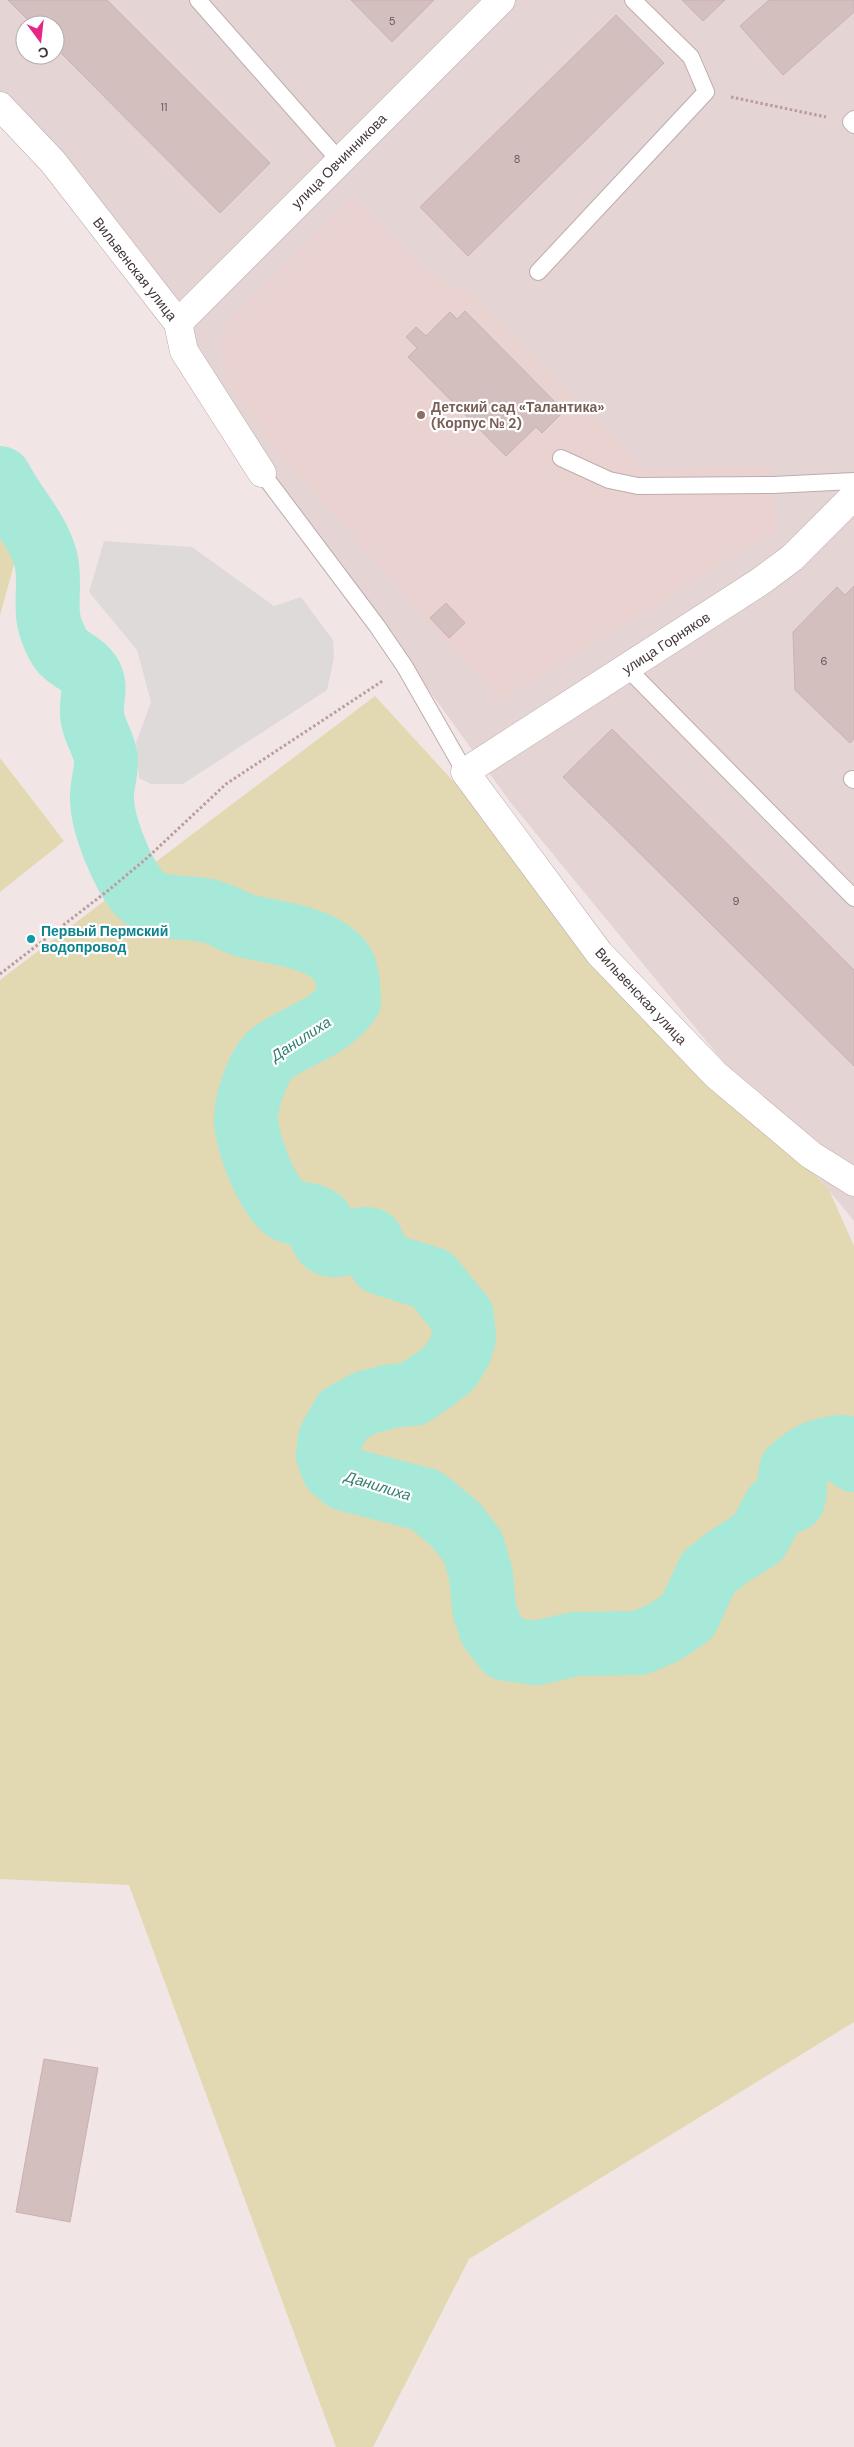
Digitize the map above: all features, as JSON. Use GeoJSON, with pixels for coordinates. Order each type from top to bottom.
{"type":"FeatureCollection","features":[{"type":"Feature","properties":{"kind":"street","name":"улица Овчинникова"},"geometry":{"type":"LineString","coordinates":[[178,323],[501,0]]}},
{"type":"Feature","properties":{"kind":"street","name":"Вильвенская улица"},"geometry":{"type":"LineString","coordinates":[[0,106],[53,162],[178,323],[184,350],[262,473]]}},
{"type":"Feature","properties":{"kind":"street","name":"улица Горняков"},"geometry":{"type":"LineString","coordinates":[[465,772],[761,581],[792,558],[854,496]]}},
{"type":"Feature","properties":{"kind":"street","name":"Вильвенская улица"},"geometry":{"type":"LineString","coordinates":[[465,772],[606,961],[716,1075],[810,1155],[854,1182]]}},
{"type":"Feature","properties":{"kind":"lane"},"geometry":{"type":"LineString","coordinates":[[198,0],[339,160]]}},
{"type":"Feature","properties":{"kind":"lane"},"geometry":{"type":"LineString","coordinates":[[538,272],[706,92],[691,57],[633,0]]}},
{"type":"Feature","properties":{"kind":"lane"},"geometry":{"type":"LineString","coordinates":[[562,458],[609,480],[638,486],[773,485],[854,481]]}},
{"type":"Feature","properties":{"kind":"lane"},"geometry":{"type":"LineString","coordinates":[[262,473],[377,626],[405,667],[465,772]]}},
{"type":"Feature","properties":{"kind":"lane"},"geometry":{"type":"LineString","coordinates":[[627,668],[854,898]]}},
{"type":"Feature","properties":{"kind":"path"},"geometry":{"type":"LineString","coordinates":[[706,92],[853,122]]}},
{"type":"Feature","properties":{"kind":"path"},"geometry":{"type":"LineString","coordinates":[[0,974],[147,858],[226,784],[282,745],[405,667]]}},
{"type":"Feature","properties":{"kind":"shaded area"},"geometry":{"type":"Polygon","coordinates":[[[0,0],[854,0],[854,1221],[511,803],[0,102],[0,0]]]}},
{"type":"Feature","properties":{"kind":"shaded area","name":"Детский сад «Талантика» (Корпус № 2)"},"geometry":{"type":"Polygon","coordinates":[[[353,196],[437,280],[469,291],[643,468],[773,467],[775,531],[500,701],[279,454],[223,375],[222,329],[353,196]]]}},
{"type":"Feature","properties":{"kind":"shaded area"},"geometry":{"type":"Polygon","coordinates":[[[0,533],[17,554],[0,615],[0,533]]]}},
{"type":"Feature","properties":{"kind":"shaded area"},"geometry":{"type":"Polygon","coordinates":[[[104,541],[192,547],[274,606],[301,597],[333,640],[334,658],[327,690],[183,784],[151,784],[139,778],[136,743],[151,702],[137,650],[89,592],[104,541]]]}},
{"type":"Feature","properties":{"kind":"shaded area"},"geometry":{"type":"Polygon","coordinates":[[[375,696],[829,1190],[854,1246],[854,2022],[469,2259],[373,2447],[336,2447],[129,1885],[0,1879],[0,980],[375,696]]]}},
{"type":"Feature","properties":{"kind":"shaded area"},"geometry":{"type":"Polygon","coordinates":[[[0,758],[64,841],[0,892],[0,758]]]}},
{"type":"Feature","properties":{"kind":"building"},"geometry":{"type":"Polygon","coordinates":[[[8,0],[107,0],[270,163],[220,213],[65,57],[65,15],[23,15],[8,0]]]}},
{"type":"Feature","properties":{"kind":"building"},"geometry":{"type":"Polygon","coordinates":[[[351,0],[434,0],[392,42],[351,0]]]}},
{"type":"Feature","properties":{"kind":"building"},"geometry":{"type":"Polygon","coordinates":[[[682,0],[725,0],[703,21],[682,0]]]}},
{"type":"Feature","properties":{"kind":"building"},"geometry":{"type":"Polygon","coordinates":[[[769,0],[854,0],[854,12],[783,75],[740,26],[769,0]]]}},
{"type":"Feature","properties":{"kind":"building"},"geometry":{"type":"Polygon","coordinates":[[[616,15],[664,63],[468,256],[420,207],[616,15]]]}},
{"type":"Feature","properties":{"kind":"building"},"geometry":{"type":"Polygon","coordinates":[[[465,311],[564,411],[542,433],[536,427],[506,456],[408,357],[417,348],[406,337],[416,327],[426,336],[450,312],[457,319],[465,311]]]}},
{"type":"Feature","properties":{"kind":"building"},"geometry":{"type":"Polygon","coordinates":[[[854,586],[854,739],[850,743],[795,690],[793,632],[837,587],[845,595],[854,586]]]}},
{"type":"Feature","properties":{"kind":"building"},"geometry":{"type":"Polygon","coordinates":[[[446,603],[465,623],[449,638],[430,618],[446,603]]]}},
{"type":"Feature","properties":{"kind":"building"},"geometry":{"type":"Polygon","coordinates":[[[612,729],[854,970],[854,1066],[563,777],[612,729]]]}},
{"type":"Feature","properties":{"kind":"building"},"geometry":{"type":"Polygon","coordinates":[[[44,2059],[98,2068],[70,2222],[16,2212],[44,2059]]]}},
{"type":"Feature","properties":{"kind":"waterway","name":"Данилиха"},"geometry":{"type":"LineString","coordinates":[[0,478],[32,528],[46,560],[48,570],[48,616],[56,640],[62,651],[83,667],[92,679],[94,687],[93,718],[106,759],[102,795],[103,811],[114,847],[125,872],[137,891],[151,902],[159,905],[210,911],[246,926],[307,940],[329,951],[342,962],[344,967],[349,1001],[331,1019],[271,1054],[261,1066],[253,1085],[246,1114],[247,1131],[258,1167],[270,1190],[276,1200],[287,1210],[312,1216],[321,1221],[322,1237],[326,1243],[338,1245],[358,1240],[371,1240],[381,1263],[432,1279],[462,1316],[464,1337],[460,1351],[450,1367],[413,1394],[391,1396],[365,1403],[343,1415],[330,1439],[328,1455],[333,1469],[345,1479],[426,1500],[456,1525],[473,1547],[481,1575],[484,1608],[491,1630],[506,1649],[537,1653],[575,1644],[640,1643],[665,1632],[688,1616],[708,1573],[728,1557],[758,1538],[775,1507],[793,1500],[795,1491],[789,1483],[791,1470],[815,1453],[835,1448],[843,1447],[854,1460]]}},
{"type":"Feature","properties":{"kind":"place","name":"Детский сад «Талантика» (Корпус № 2)"},"geometry":{"type":"Point","coordinates":[421,415]}},
{"type":"Feature","properties":{"kind":"place","name":"Первый Пермский водопровод"},"geometry":{"type":"Point","coordinates":[31,939]}}]}
